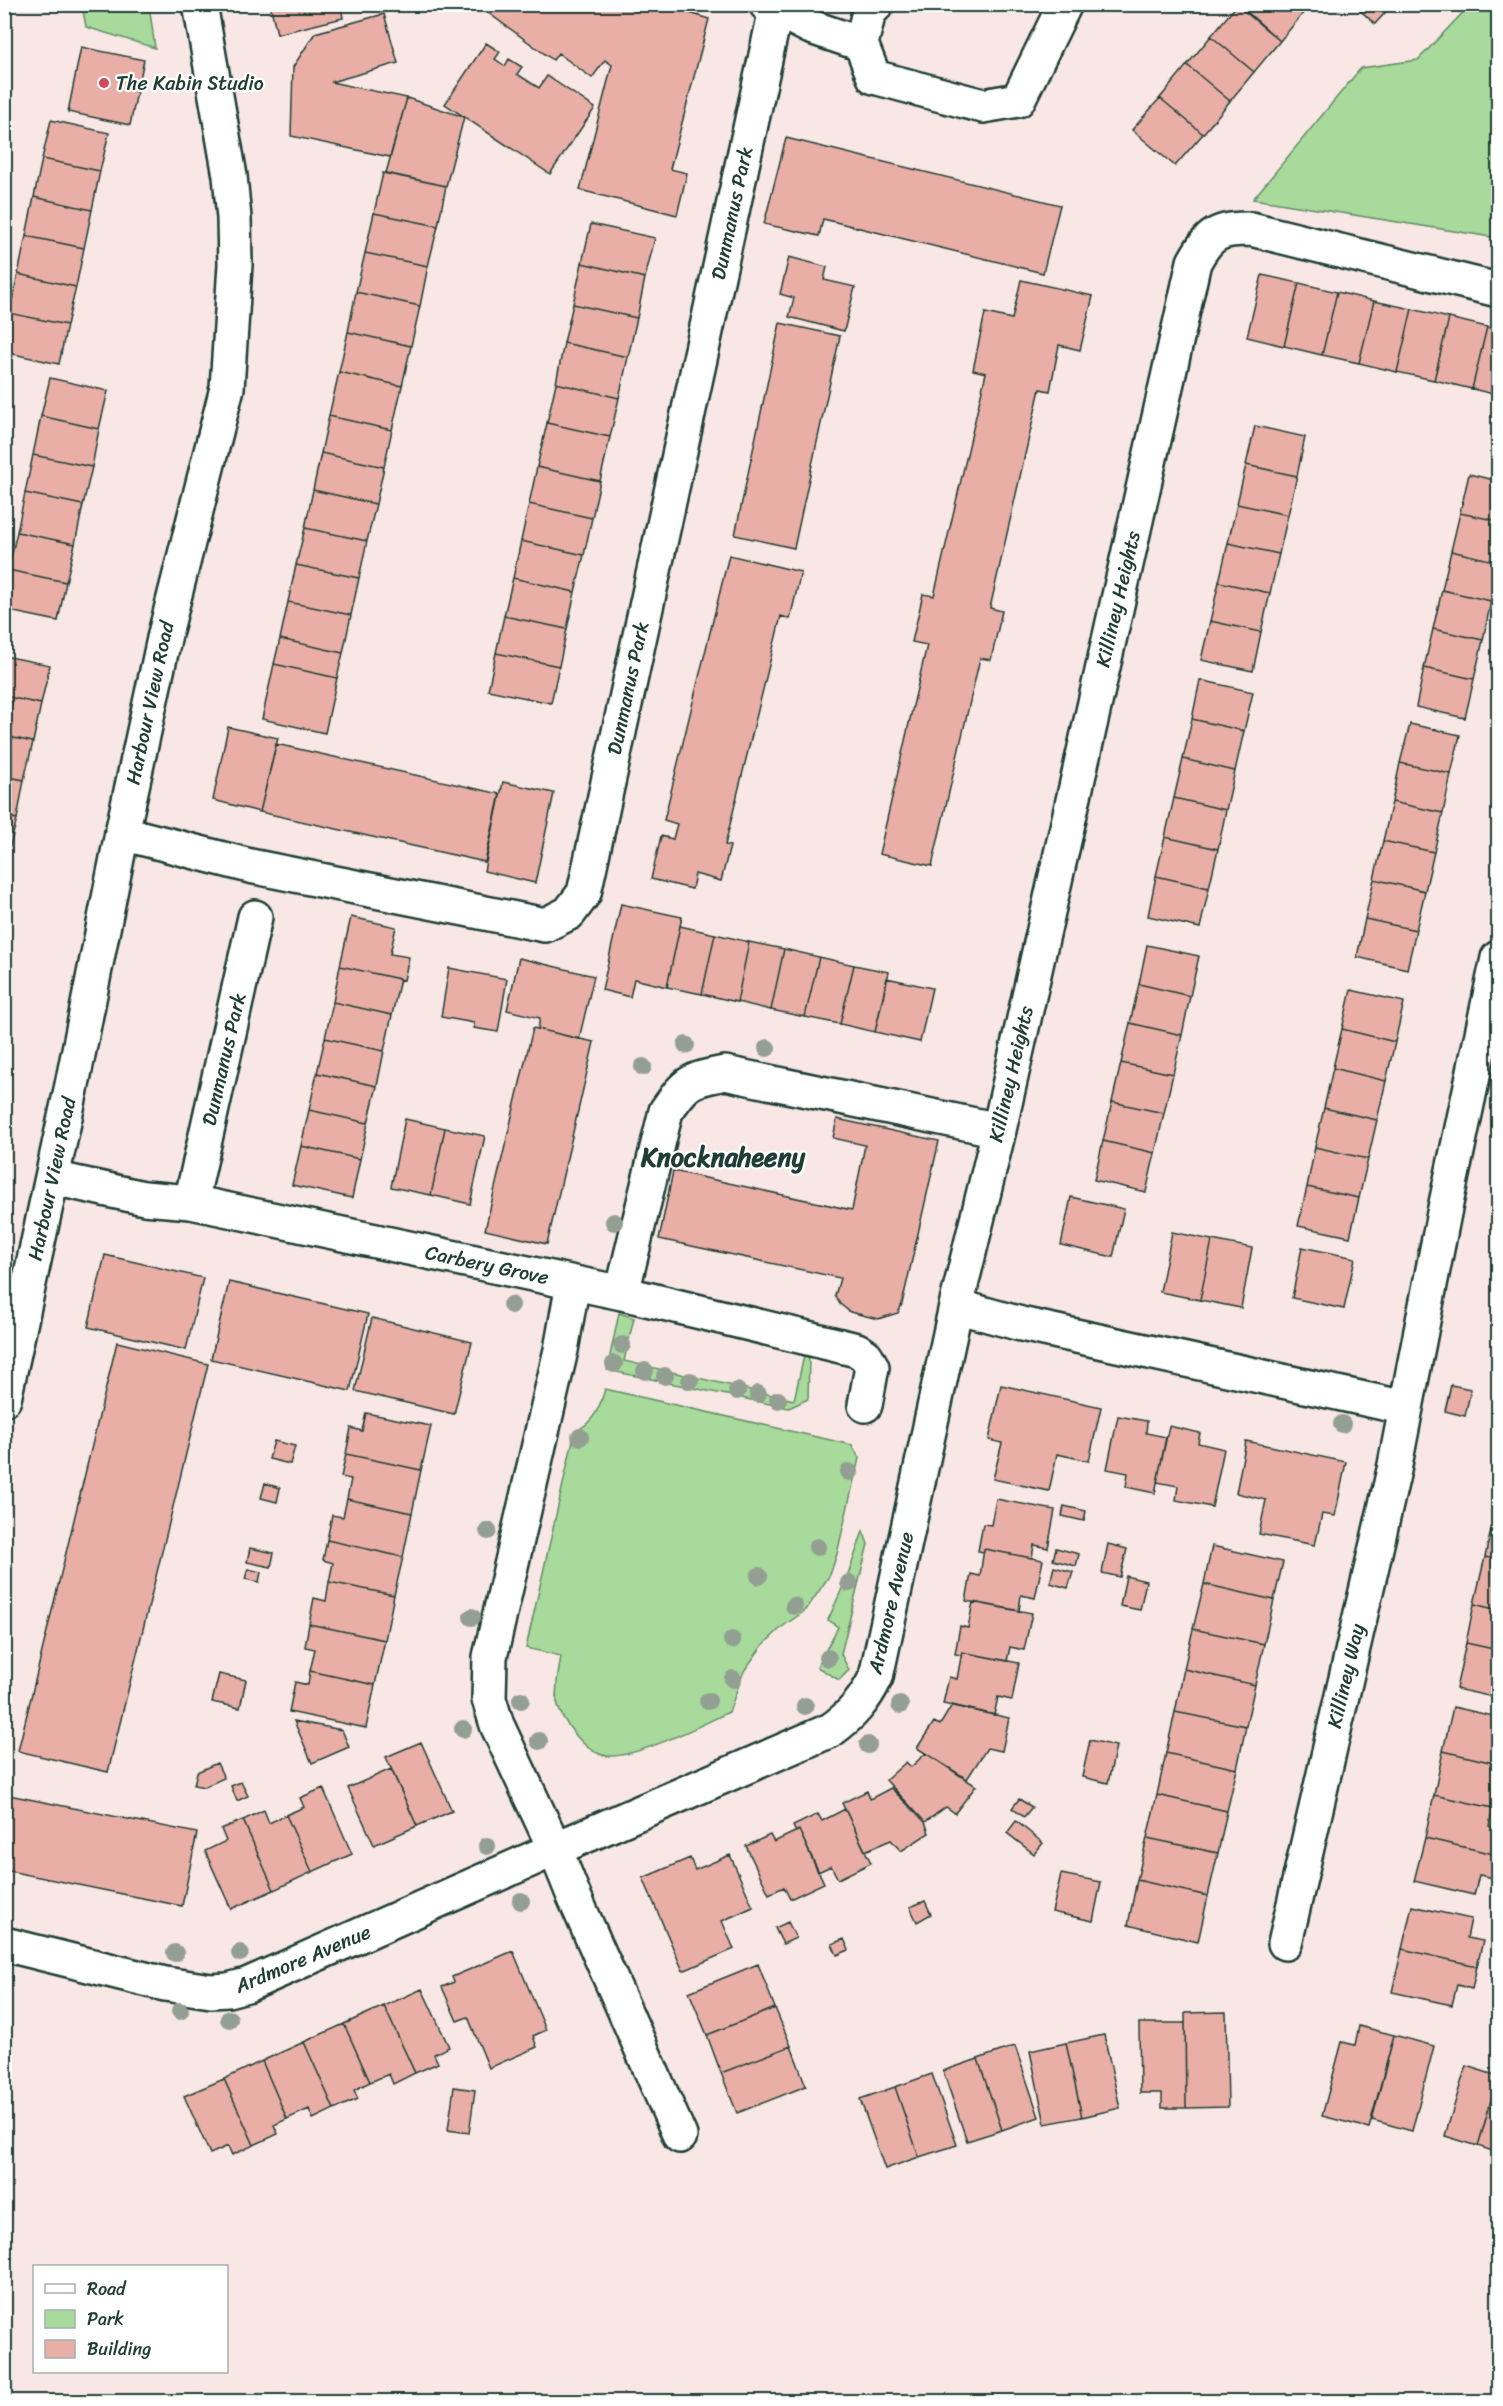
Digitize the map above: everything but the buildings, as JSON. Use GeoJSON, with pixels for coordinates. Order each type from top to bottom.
{"type":"FeatureCollection","features":[{"type":"Feature","properties":{"kind":"street","name":"Harbour View Road"},"geometry":{"type":"LineString","coordinates":[[4,1399],[165,634],[227,388],[235,265],[234,218],[230,176],[200,4]]}},
{"type":"Feature","properties":{"kind":"street"},"geometry":{"type":"LineString","coordinates":[[877,4],[869,12],[861,44],[874,77],[983,106],[1018,100],[1065,4]]}},
{"type":"Feature","properties":{"kind":"street","name":"Dunmanus Park"},"geometry":{"type":"LineString","coordinates":[[122,833],[250,866],[545,925],[569,913],[584,893],[771,7]]}},
{"type":"Feature","properties":{"kind":"street"},"geometry":{"type":"LineString","coordinates":[[771,7],[811,27],[861,44]]}},
{"type":"Feature","properties":{"kind":"street","name":"Killiney Heights"},"geometry":{"type":"LineString","coordinates":[[956,1306],[999,1130],[1194,262],[1204,243],[1216,233],[1233,229],[1251,229],[1498,290]]}},
{"type":"Feature","properties":{"kind":"street","name":"Dunmanus Park"},"geometry":{"type":"LineString","coordinates":[[191,1202],[255,917]]}},
{"type":"Feature","properties":{"kind":"street"},"geometry":{"type":"LineString","coordinates":[[956,1306],[1021,1324],[1406,1408],[1444,1213],[1498,958]]}},
{"type":"Feature","properties":{"kind":"street"},"geometry":{"type":"LineString","coordinates":[[622,1293],[666,1111],[680,1091],[696,1078],[725,1073],[999,1130]]}},
{"type":"Feature","properties":{"kind":"street","name":"Carbery Grove"},"geometry":{"type":"LineString","coordinates":[[52,1178],[144,1198],[191,1202],[622,1293],[857,1350],[866,1356],[872,1366],[865,1406]]}},
{"type":"Feature","properties":{"kind":"street"},"geometry":{"type":"LineString","coordinates":[[573,1283],[561,1350],[490,1657],[489,1699],[497,1725],[555,1849],[680,2136]]}},
{"type":"Feature","properties":{"kind":"street","name":"Ardmore Avenue"},"geometry":{"type":"LineString","coordinates":[[4,1944],[165,1984],[212,1991],[228,1990],[247,1985],[292,1966],[831,1730],[851,1716],[867,1696],[876,1677],[956,1306]]}},
{"type":"Feature","properties":{"kind":"street","name":"Killiney Way"},"geometry":{"type":"LineString","coordinates":[[1285,1943],[1394,1470],[1406,1408]]}},
{"type":"Feature","properties":{"kind":"green space"},"geometry":{"type":"Polygon","coordinates":[[[82,5],[149,5],[155,48],[86,27],[82,5]]]}},
{"type":"Feature","properties":{"kind":"green space"},"geometry":{"type":"Polygon","coordinates":[[[1470,5],[1498,5],[1498,238],[1253,199],[1361,68],[1418,60],[1470,5]]]}},
{"type":"Feature","properties":{"kind":"green space"},"geometry":{"type":"Polygon","coordinates":[[[619,1313],[634,1318],[624,1361],[794,1400],[804,1356],[809,1357],[808,1399],[789,1408],[607,1370],[619,1313]]]}},
{"type":"Feature","properties":{"kind":"green space"},"geometry":{"type":"Polygon","coordinates":[[[605,1389],[852,1445],[859,1458],[830,1575],[806,1610],[782,1627],[762,1646],[744,1671],[729,1712],[635,1752],[608,1756],[593,1751],[585,1745],[566,1723],[561,1713],[556,1688],[561,1656],[526,1648],[575,1431],[587,1424],[595,1414],[605,1389]]]}},
{"type":"Feature","properties":{"kind":"green space"},"geometry":{"type":"Polygon","coordinates":[[[863,1531],[868,1544],[841,1654],[849,1670],[839,1680],[817,1667],[838,1627],[828,1620],[848,1575],[863,1531]]]}},
{"type":"Feature","properties":{"kind":"place","name":"The Kabin Studio"},"geometry":{"type":"Point","coordinates":[104,83]}},
{"type":"Feature","properties":{"kind":"district","name":"Knocknaheeny"},"geometry":{"type":"Point","coordinates":[723,1157]}}]}
